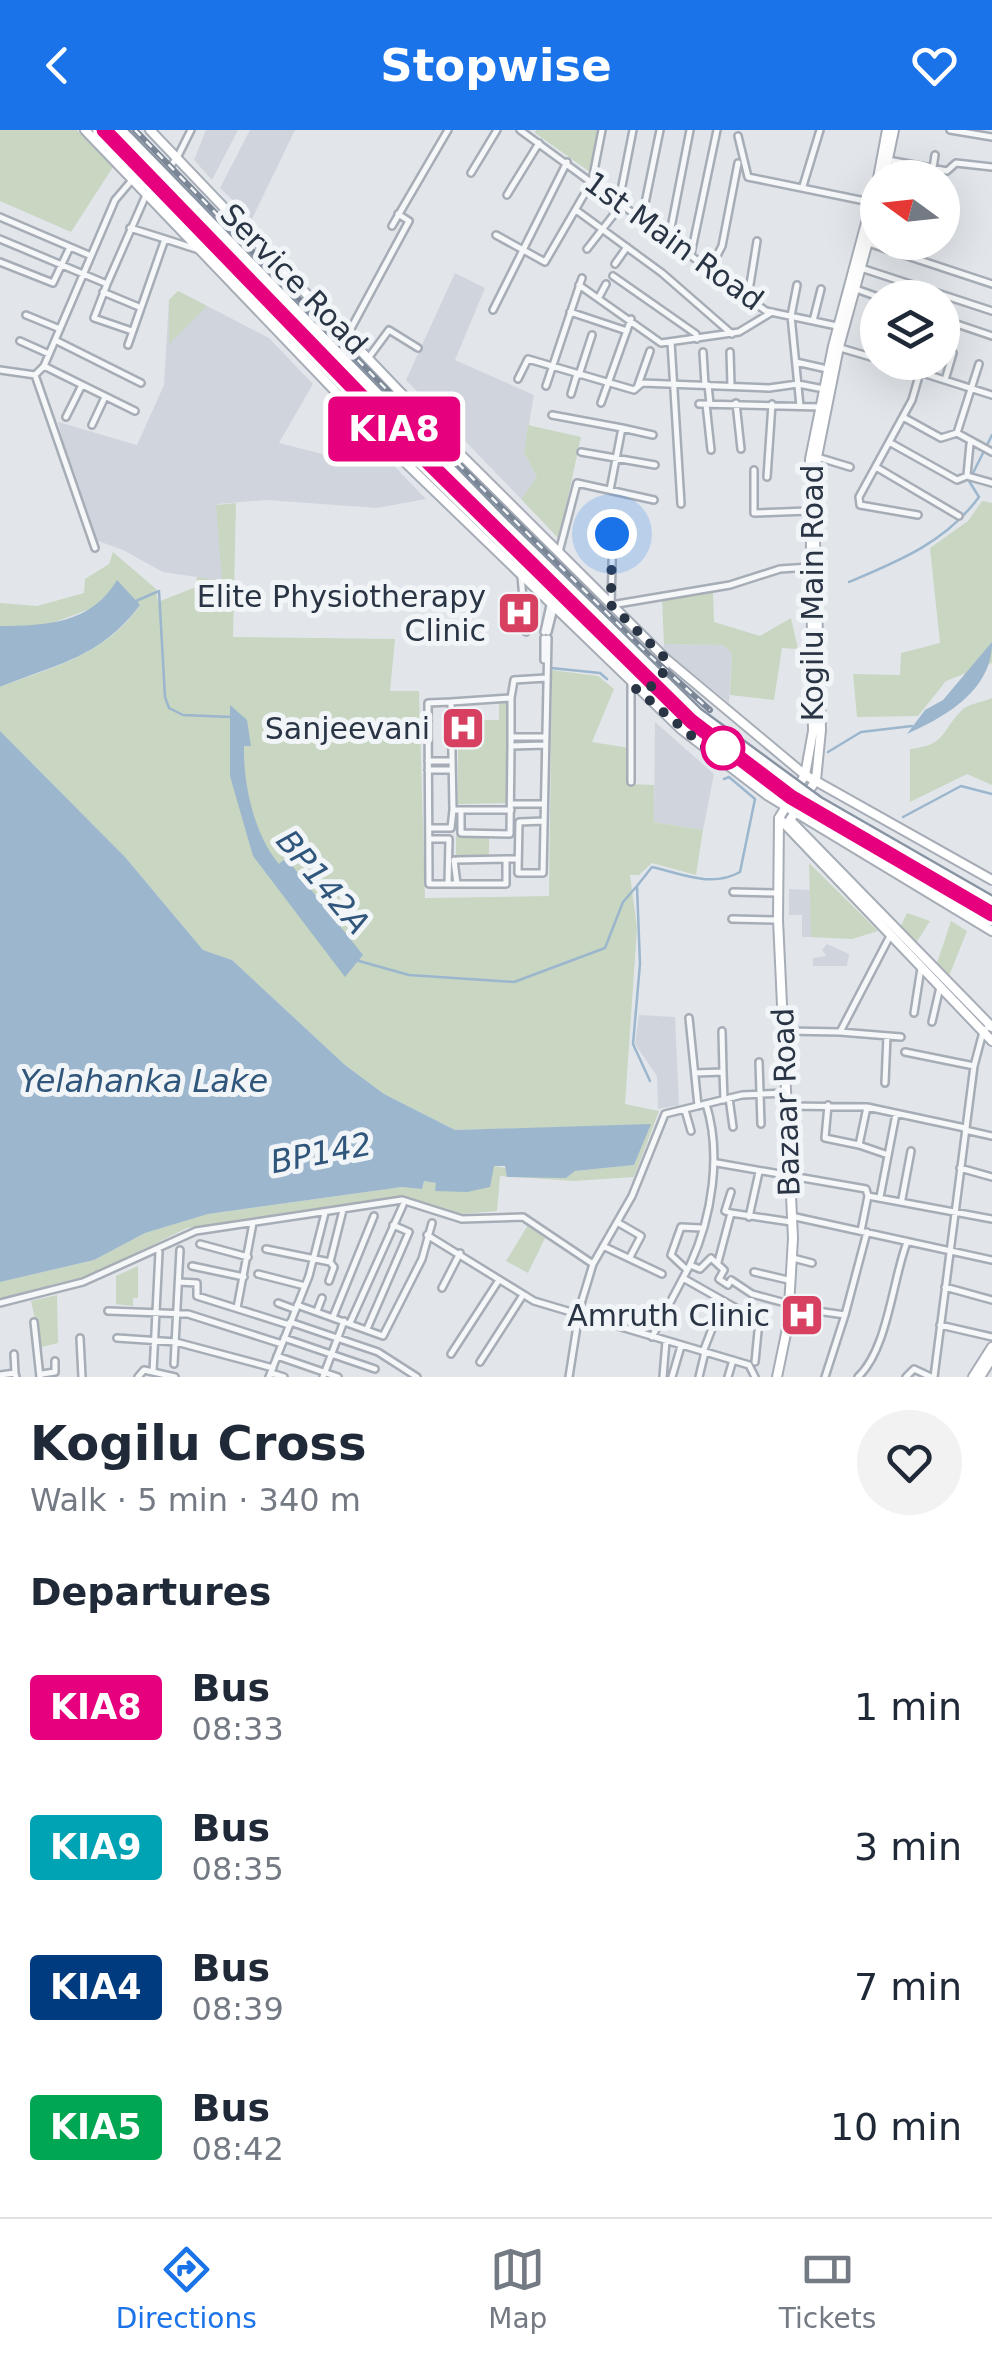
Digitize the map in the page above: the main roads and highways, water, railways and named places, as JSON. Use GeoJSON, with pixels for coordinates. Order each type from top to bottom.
{"type":"FeatureCollection","features":[{"type":"Feature","properties":{"kind":"highway"},"geometry":{"type":"LineString","coordinates":[[104,130],[365,400],[691,721],[791,797],[992,914]]}},
{"type":"Feature","properties":{"kind":"highway"},"geometry":{"type":"LineString","coordinates":[[121,130],[504,524],[698,714],[818,802],[992,902]]}},
{"type":"Feature","properties":{"kind":"main road"},"geometry":{"type":"LineString","coordinates":[[85,130],[552,606],[633,686],[761,790],[890,936],[940,987],[989,1028]]}},
{"type":"Feature","properties":{"kind":"main road","name":"Service Road"},"geometry":{"type":"LineString","coordinates":[[150,130],[665,658],[806,774],[992,880]]}},
{"type":"Feature","properties":{"kind":"main road","name":"Kogilu Main Road"},"geometry":{"type":"LineString","coordinates":[[888,160],[891,130]]}},
{"type":"Feature","properties":{"kind":"main road","name":"Kogilu Main Road"},"geometry":{"type":"LineString","coordinates":[[884,160],[891,130]]}},
{"type":"Feature","properties":{"kind":"main road","name":"Kogilu Main Road"},"geometry":{"type":"LineString","coordinates":[[816,780],[810,459],[828,370],[861,260]]}},
{"type":"Feature","properties":{"kind":"main road","name":"Kogilu Main Road"},"geometry":{"type":"LineString","coordinates":[[842,327],[863,260]]}},
{"type":"Feature","properties":{"kind":"main road","name":"Kogilu Main Road"},"geometry":{"type":"LineString","coordinates":[[811,561],[817,457],[836,346]]}},
{"type":"Feature","properties":{"kind":"main road"},"geometry":{"type":"LineString","coordinates":[[633,686],[649,688],[658,681],[665,658]]}},
{"type":"Feature","properties":{"kind":"main road","name":"Kogilu Main Road"},"geometry":{"type":"LineString","coordinates":[[806,774],[817,730]]}},
{"type":"Feature","properties":{"kind":"main road"},"geometry":{"type":"LineString","coordinates":[[785,817],[806,774]]}},
{"type":"Feature","properties":{"kind":"main road"},"geometry":{"type":"LineString","coordinates":[[785,817],[816,780]]}},
{"type":"Feature","properties":{"kind":"main road"},"geometry":{"type":"LineString","coordinates":[[785,817],[992,931]]}},
{"type":"Feature","properties":{"kind":"main road"},"geometry":{"type":"LineString","coordinates":[[785,817],[989,1028],[992,1040]]}},
{"type":"Feature","properties":{"kind":"main road","name":"Bazaar Road"},"geometry":{"type":"LineString","coordinates":[[777,1377],[789,1306],[791,1219],[786,1031],[777,894],[785,817]]}},
{"type":"Feature","properties":{"kind":"main road"},"geometry":{"type":"LineString","coordinates":[[977,1377],[992,1347]]}},
{"type":"Feature","properties":{"kind":"main road"},"geometry":{"type":"LineString","coordinates":[[977,1377],[992,1358]]}},
{"type":"Feature","properties":{"kind":"water"},"geometry":{"type":"Polygon","coordinates":[[[117,580],[140,605],[110,637],[77,657],[0,687],[0,626],[67,619],[95,605],[117,580]]]}},
{"type":"Feature","properties":{"kind":"water"},"geometry":{"type":"Polygon","coordinates":[[[992,642],[984,674],[965,699],[907,734],[925,710],[943,700],[992,642]]]}},
{"type":"Feature","properties":{"kind":"water"},"geometry":{"type":"Polygon","coordinates":[[[230,705],[247,720],[251,746],[244,746],[246,776],[263,839],[279,864],[286,858],[363,955],[345,977],[253,856],[230,776],[230,705]]]}},
{"type":"Feature","properties":{"kind":"water","name":"Yelahanka Lake"},"geometry":{"type":"Polygon","coordinates":[[[0,731],[125,857],[203,950],[232,960],[345,1065],[384,1094],[455,1130],[651,1124],[634,1165],[575,1171],[566,1178],[507,1177],[505,1166],[494,1166],[490,1187],[467,1192],[435,1191],[436,1183],[424,1181],[422,1189],[402,1187],[208,1214],[145,1233],[94,1260],[0,1282],[0,731]]]}},
{"type":"Feature","properties":{"kind":"waterway"},"geometry":{"type":"LineString","coordinates":[[849,582],[937,538],[966,513],[979,497],[969,481],[992,435]]}},
{"type":"Feature","properties":{"kind":"waterway","name":"BP142A"},"geometry":{"type":"LineString","coordinates":[[136,601],[159,591],[165,697],[169,708],[183,715],[231,717]]}},
{"type":"Feature","properties":{"kind":"waterway"},"geometry":{"type":"LineString","coordinates":[[551,668],[600,673],[607,679]]}},
{"type":"Feature","properties":{"kind":"waterway","name":"BP142"},"geometry":{"type":"LineString","coordinates":[[828,752],[861,732],[912,726]]}},
{"type":"Feature","properties":{"kind":"waterway","name":"BP142"},"geometry":{"type":"LineString","coordinates":[[650,1081],[633,1044],[640,964],[637,886],[652,867],[708,879],[740,872],[755,799],[729,777],[724,779]]}},
{"type":"Feature","properties":{"kind":"waterway"},"geometry":{"type":"LineString","coordinates":[[903,817],[961,786],[992,794]]}},
{"type":"Feature","properties":{"kind":"waterway","name":"BP142A"},"geometry":{"type":"LineString","coordinates":[[359,961],[409,975],[514,982],[605,948],[623,902],[637,886]]}},
{"type":"Feature","properties":{"kind":"railway"},"geometry":{"type":"LineString","coordinates":[[135,130],[482,488],[650,656],[710,710]]}},
{"type":"Feature","properties":{"kind":"place","name":"Elite Physiotherapy Clinic"},"geometry":{"type":"Point","coordinates":[519,613]}},
{"type":"Feature","properties":{"kind":"place","name":"Sanjeevani"},"geometry":{"type":"Point","coordinates":[463,728]}},
{"type":"Feature","properties":{"kind":"place","name":"Amruth Clinic"},"geometry":{"type":"Point","coordinates":[802,1315]}}]}
